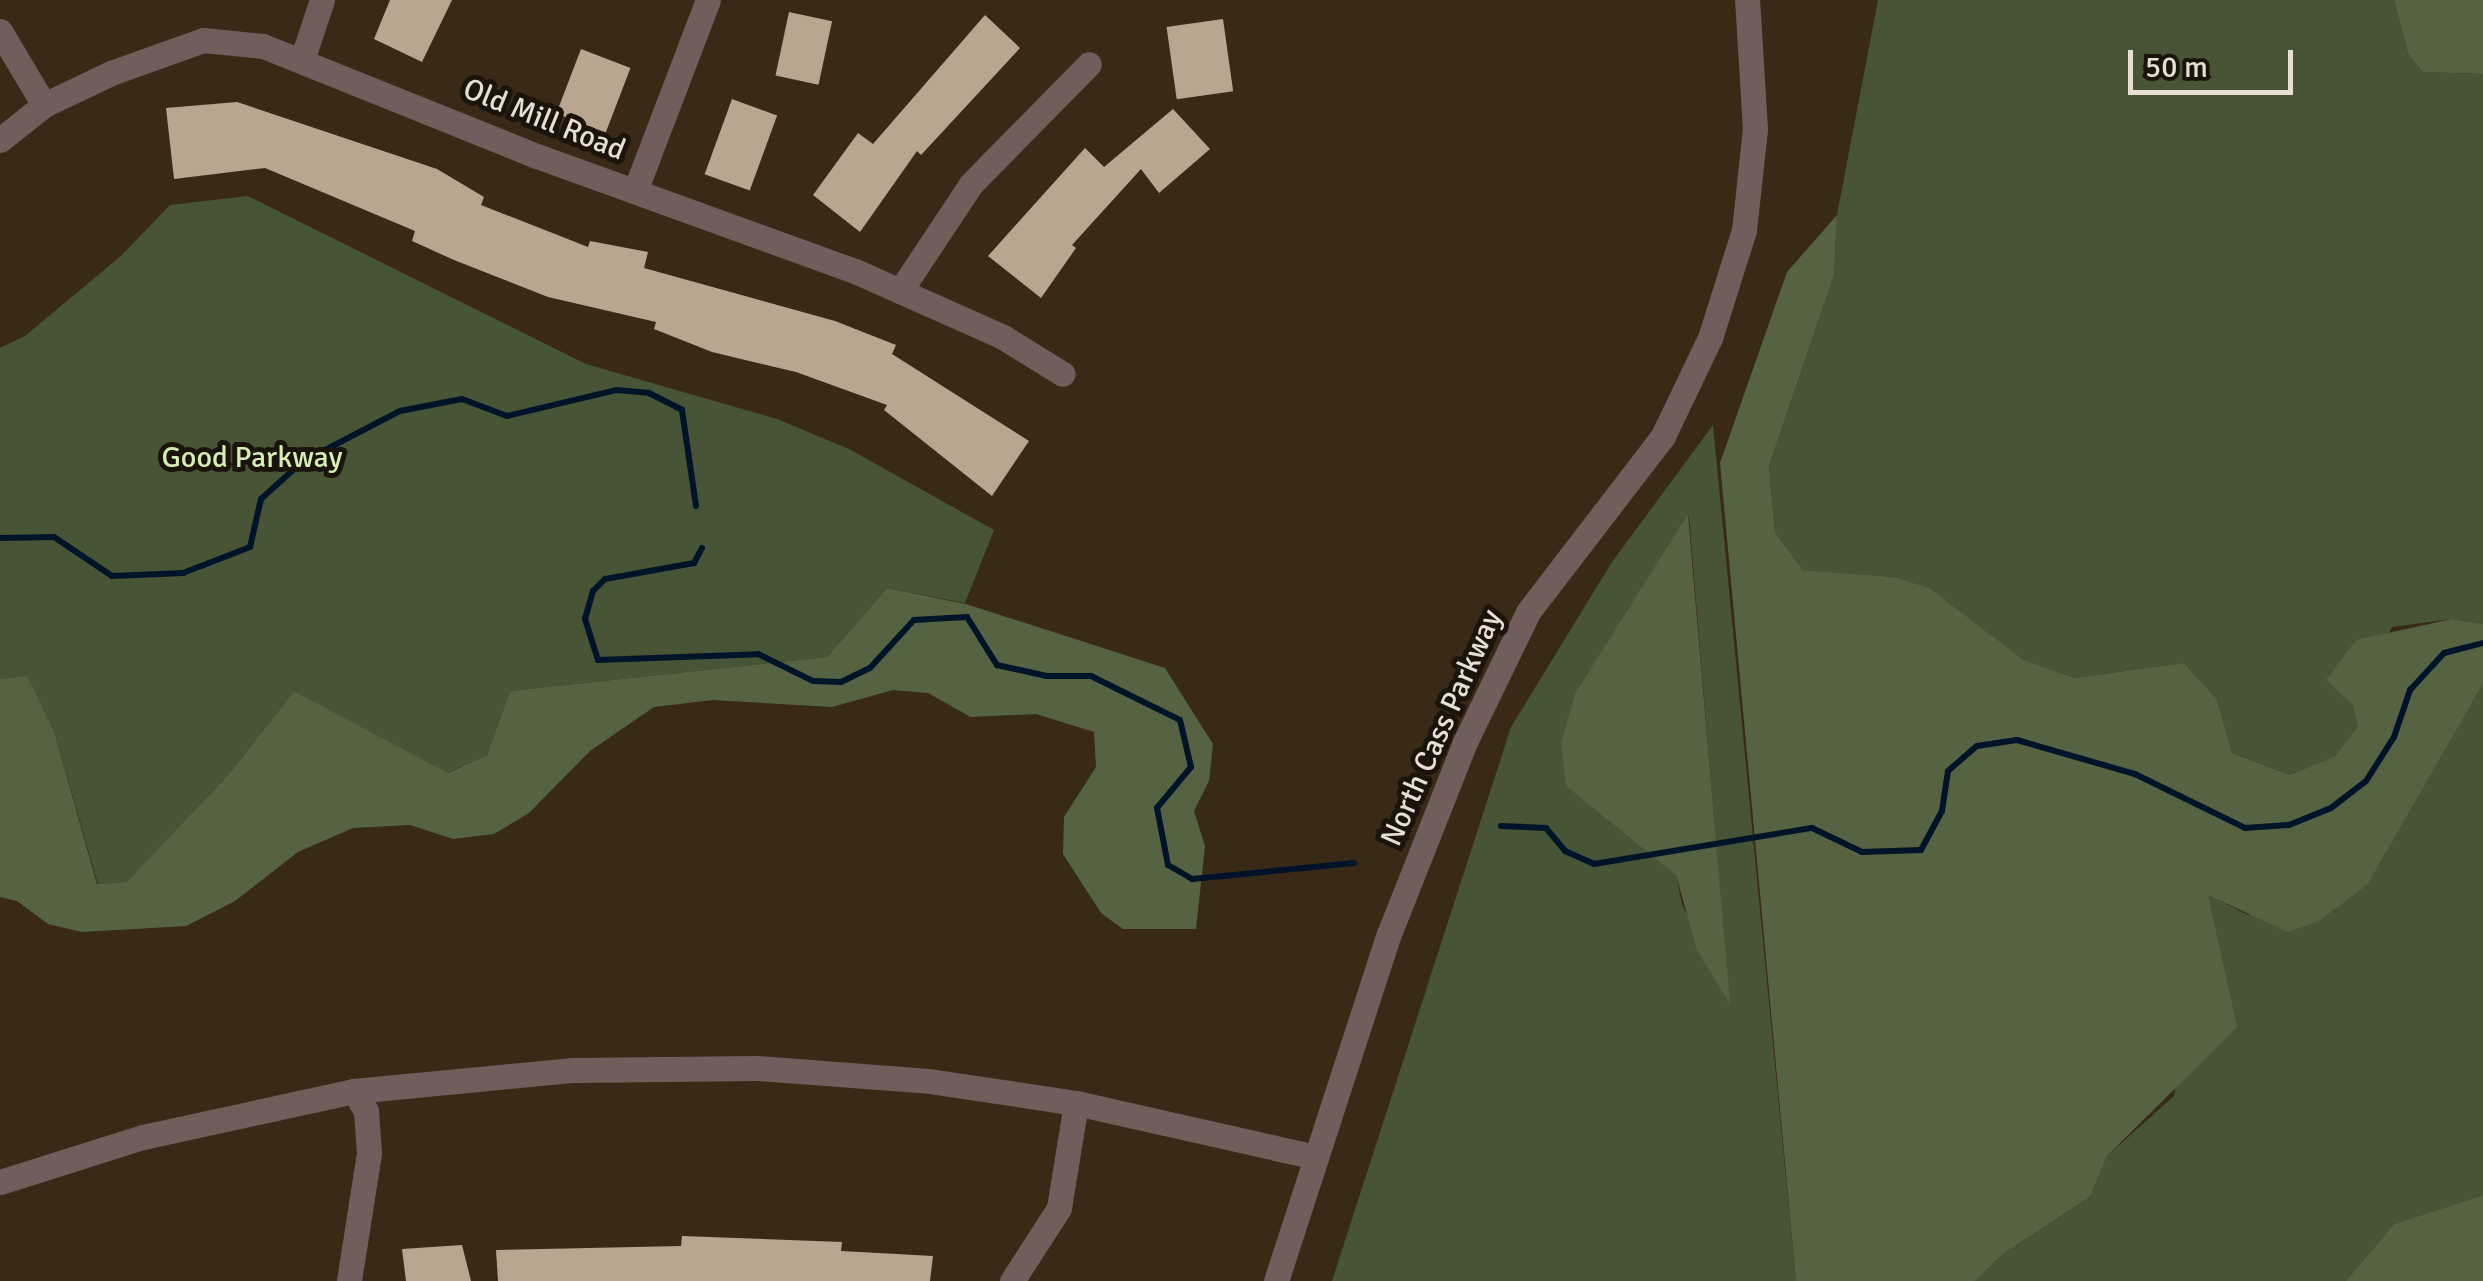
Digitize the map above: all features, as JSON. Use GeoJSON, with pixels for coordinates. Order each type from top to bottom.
{"type":"FeatureCollection","features":[{"type":"Feature","properties":{"kind":"street"},"geometry":{"type":"LineString","coordinates":[[302,60],[322,0]]}},
{"type":"Feature","properties":{"kind":"street"},"geometry":{"type":"LineString","coordinates":[[634,191],[708,0]]}},
{"type":"Feature","properties":{"kind":"street","name":"North Cass Parkway"},"geometry":{"type":"LineString","coordinates":[[1276,1281],[1389,934],[1488,693],[1528,612],[1662,436],[1710,338],[1744,230],[1755,130],[1746,0]]}},
{"type":"Feature","properties":{"kind":"street"},"geometry":{"type":"LineString","coordinates":[[0,31],[44,104]]}},
{"type":"Feature","properties":{"kind":"street","name":"Old Mill Road"},"geometry":{"type":"LineString","coordinates":[[0,140],[44,104],[203,40],[264,46],[900,291],[1003,337],[1063,374]]}},
{"type":"Feature","properties":{"kind":"street"},"geometry":{"type":"LineString","coordinates":[[900,291],[971,184],[1089,64]]}},
{"type":"Feature","properties":{"kind":"street"},"geometry":{"type":"LineString","coordinates":[[0,1182],[143,1137],[354,1091],[555,1071],[758,1068],[929,1080],[1076,1103],[1316,1158]]}},
{"type":"Feature","properties":{"kind":"street"},"geometry":{"type":"LineString","coordinates":[[348,1281],[369,1154],[366,1111],[354,1091]]}},
{"type":"Feature","properties":{"kind":"street"},"geometry":{"type":"LineString","coordinates":[[1012,1281],[1058,1208],[1076,1103]]}},
{"type":"Feature","properties":{"kind":"green space"},"geometry":{"type":"Polygon","coordinates":[[[1878,0],[2394,0],[2408,54],[2423,72],[2483,74],[2483,624],[2452,619],[2392,627],[2353,705],[2359,727],[2335,756],[2290,775],[2232,753],[2217,699],[2184,663],[2074,678],[2022,659],[1893,577],[1803,570],[1775,532],[1769,466],[1834,275],[1837,215],[1878,0]]]}},
{"type":"Feature","properties":{"kind":"green space"},"geometry":{"type":"Polygon","coordinates":[[[2394,0],[2483,0],[2483,74],[2423,72],[2408,54],[2394,0]]]}},
{"type":"Feature","properties":{"kind":"green space","name":"Good Parkway"},"geometry":{"type":"Polygon","coordinates":[[[248,196],[586,364],[777,419],[849,449],[994,530],[965,603],[887,588],[827,657],[510,691],[487,755],[447,773],[294,691],[230,773],[128,882],[98,884],[54,731],[27,677],[0,679],[0,348],[25,336],[121,256],[170,205],[248,196]]]}},
{"type":"Feature","properties":{"kind":"green space"},"geometry":{"type":"Polygon","coordinates":[[[1837,215],[1834,275],[1769,466],[1775,532],[1803,570],[1893,577],[1929,588],[2022,659],[2074,678],[2184,663],[2217,699],[2232,753],[2290,775],[2335,756],[2358,727],[2353,705],[2326,680],[2356,640],[2452,619],[2483,624],[2483,684],[2368,884],[2319,921],[2288,932],[2208,895],[2237,1027],[2107,1156],[2090,1197],[2004,1253],[1975,1281],[1796,1281],[1720,463],[1787,272],[1837,215]]]}},
{"type":"Feature","properties":{"kind":"green space"},"geometry":{"type":"Polygon","coordinates":[[[1713,425],[1796,1281],[1332,1281],[1511,727],[1612,562],[1713,425]],[[1689,516],[1676,875],[1682,904],[1729,1001],[1689,516]]]}},
{"type":"Feature","properties":{"kind":"green space"},"geometry":{"type":"Polygon","coordinates":[[[1688,514],[1730,1004],[1697,950],[1676,875],[1566,786],[1561,744],[1575,694],[1688,514]]]}},
{"type":"Feature","properties":{"kind":"green space"},"geometry":{"type":"Polygon","coordinates":[[[887,588],[966,604],[1165,668],[1213,744],[1209,781],[1194,811],[1205,846],[1196,929],[1123,929],[1101,913],[1063,854],[1064,817],[1096,767],[1094,732],[1036,714],[971,717],[928,693],[893,690],[832,707],[713,700],[654,707],[590,751],[529,813],[494,834],[453,839],[410,825],[353,828],[298,852],[235,901],[186,926],[82,932],[48,924],[17,901],[0,897],[0,679],[27,676],[54,731],[97,884],[127,882],[230,773],[294,691],[448,773],[487,755],[510,691],[827,657],[887,588]]]}},
{"type":"Feature","properties":{"kind":"green space"},"geometry":{"type":"Polygon","coordinates":[[[2483,684],[2483,1195],[2394,1224],[2346,1281],[1975,1281],[2004,1253],[2090,1197],[2107,1156],[2174,1096],[2207,894],[2248,915],[2368,884],[2483,684]]]}},
{"type":"Feature","properties":{"kind":"green space"},"geometry":{"type":"Polygon","coordinates":[[[2483,1195],[2483,1281],[2346,1281],[2394,1224],[2483,1195]]]}},
{"type":"Feature","properties":{"kind":"building"},"geometry":{"type":"Polygon","coordinates":[[[390,0],[452,0],[422,62],[374,39],[390,0]]]}},
{"type":"Feature","properties":{"kind":"building"},"geometry":{"type":"Polygon","coordinates":[[[789,12],[832,21],[819,85],[775,76],[789,12]]]}},
{"type":"Feature","properties":{"kind":"building"},"geometry":{"type":"Polygon","coordinates":[[[985,15],[1020,48],[921,155],[917,151],[860,232],[813,195],[858,133],[873,144],[985,15]]]}},
{"type":"Feature","properties":{"kind":"building"},"geometry":{"type":"Polygon","coordinates":[[[1223,19],[1233,91],[1177,99],[1167,27],[1223,19]]]}},
{"type":"Feature","properties":{"kind":"building"},"geometry":{"type":"Polygon","coordinates":[[[581,49],[630,68],[606,132],[556,113],[581,49]]]}},
{"type":"Feature","properties":{"kind":"building"},"geometry":{"type":"Polygon","coordinates":[[[732,99],[777,115],[750,191],[705,174],[732,99]]]}},
{"type":"Feature","properties":{"kind":"building"},"geometry":{"type":"Polygon","coordinates":[[[237,102],[437,169],[484,197],[481,205],[588,247],[590,241],[648,252],[644,268],[835,321],[896,345],[892,354],[1029,441],[992,496],[884,410],[887,405],[796,372],[712,352],[654,329],[656,322],[548,297],[412,241],[415,231],[265,168],[174,179],[166,108],[237,102]]]}},
{"type":"Feature","properties":{"kind":"building"},"geometry":{"type":"Polygon","coordinates":[[[1173,109],[1210,149],[1159,193],[1141,169],[1072,245],[1076,248],[1041,298],[988,256],[1085,148],[1104,167],[1173,109]]]}},
{"type":"Feature","properties":{"kind":"building"},"geometry":{"type":"Polygon","coordinates":[[[682,1236],[842,1242],[841,1251],[933,1256],[930,1281],[498,1281],[496,1250],[681,1246],[682,1236]]]}},
{"type":"Feature","properties":{"kind":"building"},"geometry":{"type":"Polygon","coordinates":[[[462,1245],[471,1281],[406,1281],[402,1249],[462,1245]]]}},
{"type":"Feature","properties":{"kind":"waterway"},"geometry":{"type":"LineString","coordinates":[[0,538],[54,537],[112,576],[183,573],[250,547],[261,499],[302,462],[400,411],[462,399],[507,416],[616,390],[649,393],[682,410],[696,506]]}},
{"type":"Feature","properties":{"kind":"waterway"},"geometry":{"type":"LineString","coordinates":[[702,548],[694,563],[605,579],[593,591],[585,619],[598,660],[758,654],[813,681],[841,682],[870,668],[914,620],[967,617],[997,665],[1047,676],[1091,676],[1180,720],[1191,767],[1157,808],[1168,865],[1192,879],[1354,863]]}},
{"type":"Feature","properties":{"kind":"waterway"},"geometry":{"type":"LineString","coordinates":[[1501,826],[1546,828],[1565,851],[1594,864],[1812,828],[1862,852],[1921,850],[1942,811],[1948,771],[1977,746],[2017,740],[2135,774],[2245,828],[2289,825],[2331,808],[2366,781],[2394,737],[2410,690],[2444,653],[2483,643]]}}]}
